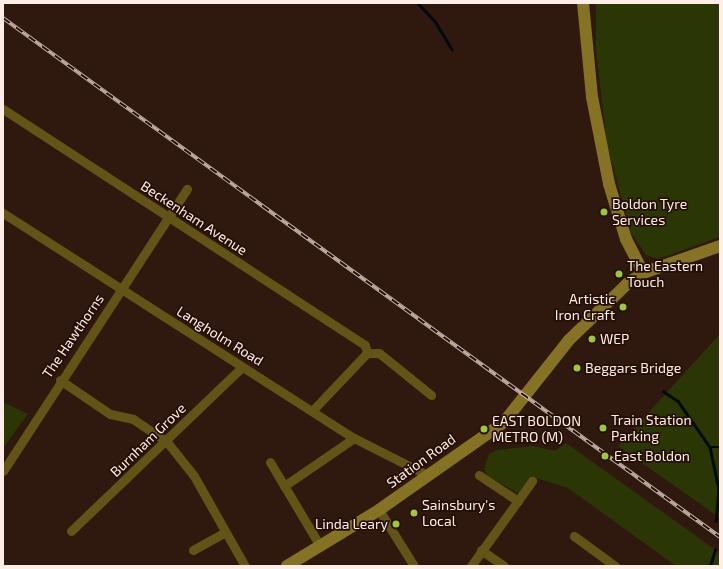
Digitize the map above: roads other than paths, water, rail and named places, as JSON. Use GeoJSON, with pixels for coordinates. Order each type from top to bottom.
{"type":"FeatureCollection","features":[{"type":"Feature","properties":{"kind":"main road"},"geometry":{"type":"LineString","coordinates":[[583,3],[592,97],[609,184],[626,239],[643,273],[720,246]]}},
{"type":"Feature","properties":{"kind":"main road","name":"Station Road"},"geometry":{"type":"LineString","coordinates":[[287,566],[379,510],[427,474],[504,422],[569,340],[643,273]]}},
{"type":"Feature","properties":{"kind":"street","name":"Beckenham Avenue"},"geometry":{"type":"LineString","coordinates":[[3,109],[365,345],[367,353]]}},
{"type":"Feature","properties":{"kind":"street","name":"The Hawthorns"},"geometry":{"type":"LineString","coordinates":[[3,471],[60,380],[187,189]]}},
{"type":"Feature","properties":{"kind":"street"},"geometry":{"type":"LineString","coordinates":[[3,224],[6,214]]}},
{"type":"Feature","properties":{"kind":"street","name":"Langholm Road"},"geometry":{"type":"LineString","coordinates":[[6,214],[121,290],[354,438],[427,474]]}},
{"type":"Feature","properties":{"kind":"street"},"geometry":{"type":"LineString","coordinates":[[312,411],[367,353],[379,353],[431,395]]}},
{"type":"Feature","properties":{"kind":"street","name":"Burnham Grove"},"geometry":{"type":"LineString","coordinates":[[71,532],[167,442],[242,366]]}},
{"type":"Feature","properties":{"kind":"street"},"geometry":{"type":"LineString","coordinates":[[60,380],[110,414],[133,419],[167,442],[194,476],[224,533],[244,566]]}},
{"type":"Feature","properties":{"kind":"street"},"geometry":{"type":"LineString","coordinates":[[284,486],[354,438]]}},
{"type":"Feature","properties":{"kind":"street"},"geometry":{"type":"LineString","coordinates":[[270,462],[320,546]]}},
{"type":"Feature","properties":{"kind":"street"},"geometry":{"type":"LineString","coordinates":[[480,475],[518,501]]}},
{"type":"Feature","properties":{"kind":"street"},"geometry":{"type":"LineString","coordinates":[[471,566],[481,550],[532,481]]}},
{"type":"Feature","properties":{"kind":"street"},"geometry":{"type":"LineString","coordinates":[[379,510],[414,566]]}},
{"type":"Feature","properties":{"kind":"street"},"geometry":{"type":"LineString","coordinates":[[194,550],[224,533]]}},
{"type":"Feature","properties":{"kind":"street"},"geometry":{"type":"LineString","coordinates":[[574,536],[615,566]]}},
{"type":"Feature","properties":{"kind":"street"},"geometry":{"type":"LineString","coordinates":[[481,550],[504,566]]}},
{"type":"Feature","properties":{"kind":"waterway"},"geometry":{"type":"LineString","coordinates":[[418,3],[435,21],[452,49]]}},
{"type":"Feature","properties":{"kind":"waterway"},"geometry":{"type":"LineString","coordinates":[[663,391],[678,401],[710,447],[719,489],[716,521]]}},
{"type":"Feature","properties":{"kind":"waterway"},"geometry":{"type":"LineString","coordinates":[[711,447],[720,447]]}},
{"type":"Feature","properties":{"kind":"waterway"},"geometry":{"type":"LineString","coordinates":[[710,566],[715,550]]}},
{"type":"Feature","properties":{"kind":"railway"},"geometry":{"type":"LineString","coordinates":[[3,18],[720,537]]}},
{"type":"Feature","properties":{"kind":"place","name":"Boldon Tyre Services"},"geometry":{"type":"Point","coordinates":[604,212]}},
{"type":"Feature","properties":{"kind":"place","name":"The Eastern Touch"},"geometry":{"type":"Point","coordinates":[619,274]}},
{"type":"Feature","properties":{"kind":"place","name":"Artistic Iron Craft"},"geometry":{"type":"Point","coordinates":[623,307]}},
{"type":"Feature","properties":{"kind":"place","name":"WEP"},"geometry":{"type":"Point","coordinates":[592,339]}},
{"type":"Feature","properties":{"kind":"place","name":"Beggars Bridge"},"geometry":{"type":"Point","coordinates":[577,368]}},
{"type":"Feature","properties":{"kind":"place","name":"Train Station Parking"},"geometry":{"type":"Point","coordinates":[603,428]}},
{"type":"Feature","properties":{"kind":"place","name":"EAST BOLDON METRO (M)"},"geometry":{"type":"Point","coordinates":[484,429]}},
{"type":"Feature","properties":{"kind":"place","name":"East Boldon"},"geometry":{"type":"Point","coordinates":[605,456]}},
{"type":"Feature","properties":{"kind":"place","name":"Sainsbury's Local"},"geometry":{"type":"Point","coordinates":[414,513]}},
{"type":"Feature","properties":{"kind":"place","name":"Linda Leary"},"geometry":{"type":"Point","coordinates":[396,524]}}]}
